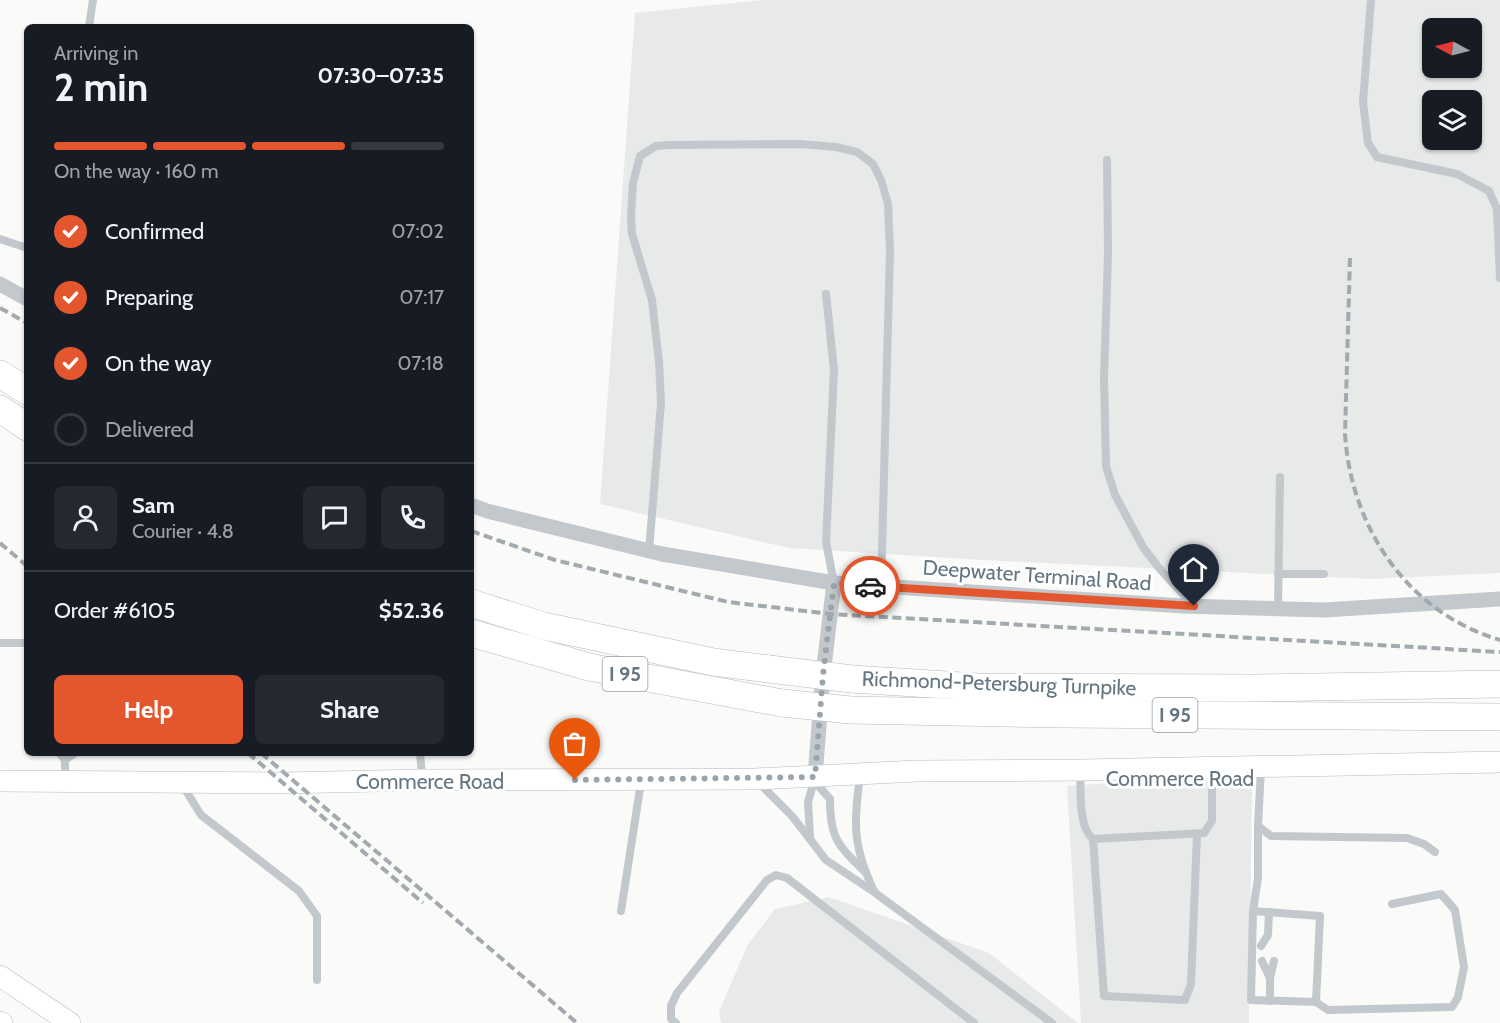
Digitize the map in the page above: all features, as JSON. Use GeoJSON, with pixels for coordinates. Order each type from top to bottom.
{"type":"FeatureCollection","features":[{"type":"Feature","properties":{"kind":"highway"},"geometry":{"type":"LineString","coordinates":[[0,374],[24,389]]}},
{"type":"Feature","properties":{"kind":"highway"},"geometry":{"type":"LineString","coordinates":[[0,410],[24,425]]}},
{"type":"Feature","properties":{"kind":"highway","name":"Richmond-Petersburg Turnpike"},"geometry":{"type":"LineString","coordinates":[[474,604],[555,628],[713,662],[852,679],[978,687],[1500,684]]}},
{"type":"Feature","properties":{"kind":"highway","name":"Richmond-Petersburg Turnpike"},"geometry":{"type":"LineString","coordinates":[[474,634],[589,667],[782,703],[849,710],[1500,717]]}},
{"type":"Feature","properties":{"kind":"main road","name":"Commerce Road"},"geometry":{"type":"LineString","coordinates":[[0,781],[283,783],[422,780],[815,779],[917,771],[1080,774],[1212,773],[1500,762]]}},
{"type":"Feature","properties":{"kind":"main road","name":"Commerce Road"},"geometry":{"type":"LineString","coordinates":[[1260,772],[1500,772]]}},
{"type":"Feature","properties":{"kind":"main road"},"geometry":{"type":"LineString","coordinates":[[0,976],[69,1023]]}},
{"type":"Feature","properties":{"kind":"street"},"geometry":{"type":"LineString","coordinates":[[0,284],[24,297]]}},
{"type":"Feature","properties":{"kind":"street","name":"Deepwater Terminal Road"},"geometry":{"type":"LineString","coordinates":[[474,506],[649,551],[834,583],[1194,606],[1278,609],[1324,610],[1500,599]]}},
{"type":"Feature","properties":{"kind":"street"},"geometry":{"type":"LineString","coordinates":[[815,779],[823,675],[834,583]]}},
{"type":"Feature","properties":{"kind":"lane"},"geometry":{"type":"LineString","coordinates":[[89,24],[93,0]]}},
{"type":"Feature","properties":{"kind":"lane"},"geometry":{"type":"LineString","coordinates":[[1371,0],[1363,102],[1368,143],[1377,157],[1457,174],[1489,191],[1497,209],[1500,278]]}},
{"type":"Feature","properties":{"kind":"lane"},"geometry":{"type":"LineString","coordinates":[[649,551],[661,404],[652,300],[632,234],[633,183],[640,156],[656,147],[670,145],[800,144],[836,147],[857,152],[873,164],[881,180],[888,204],[890,251],[881,586]]}},
{"type":"Feature","properties":{"kind":"lane"},"geometry":{"type":"LineString","coordinates":[[1107,160],[1108,253],[1104,378],[1106,466],[1115,495],[1143,547],[1194,606]]}},
{"type":"Feature","properties":{"kind":"lane"},"geometry":{"type":"LineString","coordinates":[[0,239],[24,247]]}},
{"type":"Feature","properties":{"kind":"lane"},"geometry":{"type":"LineString","coordinates":[[826,294],[834,370],[826,542],[834,583]]}},
{"type":"Feature","properties":{"kind":"lane"},"geometry":{"type":"LineString","coordinates":[[1278,609],[1280,477]]}},
{"type":"Feature","properties":{"kind":"lane"},"geometry":{"type":"LineString","coordinates":[[1278,574],[1324,574]]}},
{"type":"Feature","properties":{"kind":"lane"},"geometry":{"type":"LineString","coordinates":[[0,643],[24,643]]}},
{"type":"Feature","properties":{"kind":"lane"},"geometry":{"type":"LineString","coordinates":[[62,756],[65,781]]}},
{"type":"Feature","properties":{"kind":"lane"},"geometry":{"type":"LineString","coordinates":[[420,756],[422,780]]}},
{"type":"Feature","properties":{"kind":"lane"},"geometry":{"type":"LineString","coordinates":[[1260,772],[1258,878],[1253,911],[1251,1000],[1316,1002],[1328,1010],[1452,1007],[1458,997],[1464,967],[1455,910],[1441,894],[1392,904]]}},
{"type":"Feature","properties":{"kind":"lane"},"geometry":{"type":"LineString","coordinates":[[1080,774],[1083,824],[1086,834],[1093,839],[1204,833],[1212,821],[1212,773]]}},
{"type":"Feature","properties":{"kind":"lane"},"geometry":{"type":"LineString","coordinates":[[860,775],[855,817],[856,838],[865,873],[874,892]]}},
{"type":"Feature","properties":{"kind":"lane"},"geometry":{"type":"LineString","coordinates":[[755,779],[792,816],[826,860],[874,892],[1052,1023]]}},
{"type":"Feature","properties":{"kind":"lane"},"geometry":{"type":"LineString","coordinates":[[810,838],[808,802],[815,779]]}},
{"type":"Feature","properties":{"kind":"lane"},"geometry":{"type":"LineString","coordinates":[[815,779],[830,799],[830,818],[837,844],[865,873]]}},
{"type":"Feature","properties":{"kind":"lane"},"geometry":{"type":"LineString","coordinates":[[621,911],[641,780]]}},
{"type":"Feature","properties":{"kind":"lane"},"geometry":{"type":"LineString","coordinates":[[181,782],[201,815],[299,891],[317,916],[316,980]]}},
{"type":"Feature","properties":{"kind":"lane"},"geometry":{"type":"LineString","coordinates":[[1258,826],[1271,836],[1407,838],[1424,844],[1434,852]]}},
{"type":"Feature","properties":{"kind":"lane"},"geometry":{"type":"LineString","coordinates":[[1093,839],[1104,996],[1185,1000],[1191,984],[1197,834]]}},
{"type":"Feature","properties":{"kind":"lane"},"geometry":{"type":"LineString","coordinates":[[676,1023],[671,1019],[671,1006],[677,993],[767,880],[776,875],[787,878],[974,1023]]}},
{"type":"Feature","properties":{"kind":"lane"},"geometry":{"type":"LineString","coordinates":[[1253,911],[1320,916],[1316,1002]]}},
{"type":"Feature","properties":{"kind":"lane"},"geometry":{"type":"LineString","coordinates":[[1262,946],[1268,935],[1269,912]]}},
{"type":"Feature","properties":{"kind":"lane"},"geometry":{"type":"LineString","coordinates":[[1268,935],[1274,946]]}},
{"type":"Feature","properties":{"kind":"lane"},"geometry":{"type":"LineString","coordinates":[[1262,961],[1270,978]]}},
{"type":"Feature","properties":{"kind":"lane"},"geometry":{"type":"LineString","coordinates":[[1270,1001],[1270,978],[1274,961]]}},
{"type":"Feature","properties":{"kind":"shaded area"},"geometry":{"type":"Polygon","coordinates":[[[763,0],[1500,0],[1500,573],[1370,579],[789,548],[600,504],[635,13],[763,0]]]}},
{"type":"Feature","properties":{"kind":"shaded area"},"geometry":{"type":"Polygon","coordinates":[[[1183,778],[1252,782],[1249,1023],[1081,1023],[1067,786],[1183,778]]]}},
{"type":"Feature","properties":{"kind":"shaded area"},"geometry":{"type":"Polygon","coordinates":[[[829,897],[989,953],[1078,1023],[721,1023],[719,1012],[747,946],[775,909],[829,897]]]}},
{"type":"Feature","properties":{"kind":"railway"},"geometry":{"type":"LineString","coordinates":[[1350,258],[1345,434],[1350,469],[1359,502],[1372,533],[1390,562],[1412,588],[1438,610],[1467,627],[1500,640]]}},
{"type":"Feature","properties":{"kind":"railway"},"geometry":{"type":"LineString","coordinates":[[0,308],[24,321]]}},
{"type":"Feature","properties":{"kind":"railway"},"geometry":{"type":"LineString","coordinates":[[474,532],[555,560],[728,602],[831,614],[1500,652]]}},
{"type":"Feature","properties":{"kind":"railway"},"geometry":{"type":"LineString","coordinates":[[0,543],[24,563]]}},
{"type":"Feature","properties":{"kind":"railway"},"geometry":{"type":"LineString","coordinates":[[252,756],[423,903]]}},
{"type":"Feature","properties":{"kind":"railway"},"geometry":{"type":"LineString","coordinates":[[265,756],[577,1023]]}},
{"type":"Feature","properties":{"kind":"way so far"},"geometry":{"type":"LineString","coordinates":[[575,780],[815,777],[823,675],[834,583],[870,586]]}},
{"type":"Feature","properties":{"kind":"route"},"geometry":{"type":"LineString","coordinates":[[870,586],[1194,606]]}}]}
